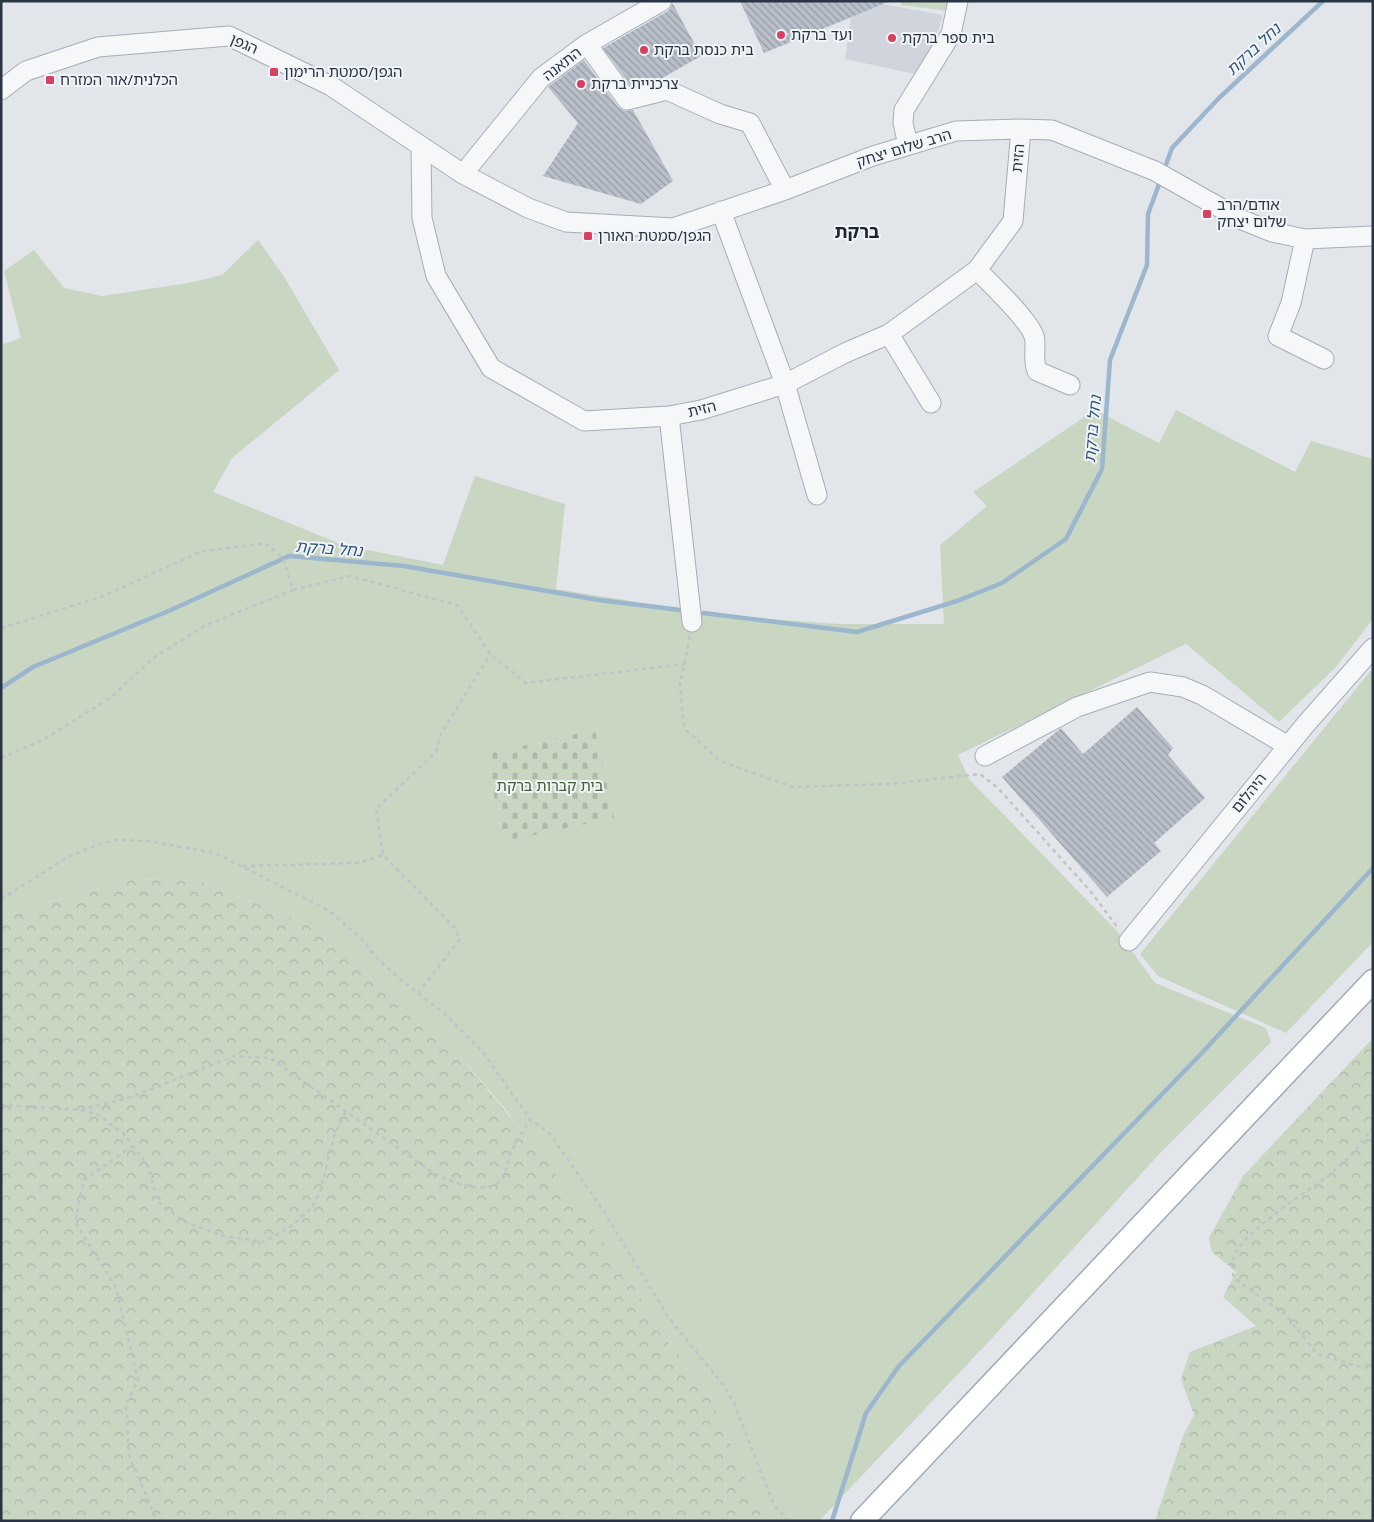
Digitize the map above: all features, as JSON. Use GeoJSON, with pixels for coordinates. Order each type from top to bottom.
{"type":"FeatureCollection","features":[{"type":"Feature","properties":{"kind":"main road"},"geometry":{"type":"LineString","coordinates":[[862,1521],[1373,981]]}},
{"type":"Feature","properties":{"kind":"street","name":"התאנה"},"geometry":{"type":"LineString","coordinates":[[463,174],[541,78],[587,44],[662,1]]}},
{"type":"Feature","properties":{"kind":"street"},"geometry":{"type":"LineString","coordinates":[[908,145],[903,123],[904,110],[952,34],[958,1]]}},
{"type":"Feature","properties":{"kind":"street","name":"הגפן"},"geometry":{"type":"LineString","coordinates":[[1,90],[26,72],[98,47],[229,36],[331,86],[463,174]]}},
{"type":"Feature","properties":{"kind":"street"},"geometry":{"type":"LineString","coordinates":[[587,44],[627,100],[666,90],[720,114],[750,123],[785,190]]}},
{"type":"Feature","properties":{"kind":"street","name":"הזית"},"geometry":{"type":"LineString","coordinates":[[421,147],[422,218],[436,276],[490,368],[584,421],[669,416],[701,410],[785,384],[845,353],[890,334],[977,270],[1013,221],[1021,129]]}},
{"type":"Feature","properties":{"kind":"street","name":"הרב שלום יצחק"},"geometry":{"type":"LineString","coordinates":[[463,174],[528,208],[566,222],[673,228],[785,190],[873,156],[956,131],[1052,130],[1163,176],[1240,219],[1272,232],[1306,239],[1373,236]]}},
{"type":"Feature","properties":{"kind":"street"},"geometry":{"type":"LineString","coordinates":[[721,211],[785,384],[817,495]]}},
{"type":"Feature","properties":{"kind":"street"},"geometry":{"type":"LineString","coordinates":[[1306,239],[1290,302],[1278,336],[1324,359]]}},
{"type":"Feature","properties":{"kind":"street"},"geometry":{"type":"LineString","coordinates":[[977,270],[1016,310],[1034,336],[1033,360],[1037,371],[1070,385]]}},
{"type":"Feature","properties":{"kind":"street"},"geometry":{"type":"LineString","coordinates":[[890,334],[931,403]]}},
{"type":"Feature","properties":{"kind":"street"},"geometry":{"type":"LineString","coordinates":[[669,416],[692,622]]}},
{"type":"Feature","properties":{"kind":"street","name":"היהלום"},"geometry":{"type":"LineString","coordinates":[[1128,941],[1288,746],[1373,648]]}},
{"type":"Feature","properties":{"kind":"street"},"geometry":{"type":"LineString","coordinates":[[985,756],[1076,707],[1150,682],[1183,687],[1202,695],[1288,746]]}},
{"type":"Feature","properties":{"kind":"path"},"geometry":{"type":"LineString","coordinates":[[1,628],[101,596],[200,552],[265,543],[283,558],[293,590]]}},
{"type":"Feature","properties":{"kind":"path"},"geometry":{"type":"LineString","coordinates":[[1,758],[45,739],[110,698],[156,656],[206,625],[293,590],[350,576],[457,604],[490,654],[526,683],[685,664]]}},
{"type":"Feature","properties":{"kind":"path"},"geometry":{"type":"LineString","coordinates":[[692,622],[680,685],[684,728],[720,761],[793,786],[889,784],[980,774],[998,788],[1092,893],[1128,941]]}},
{"type":"Feature","properties":{"kind":"path"},"geometry":{"type":"LineString","coordinates":[[418,993],[460,939],[454,927],[382,855],[376,809],[436,752],[441,734],[490,654]]}},
{"type":"Feature","properties":{"kind":"path"},"geometry":{"type":"LineString","coordinates":[[1,899],[68,857],[116,840],[149,841],[215,854],[328,910],[360,937],[375,956],[446,1015],[482,1051],[530,1119],[550,1134],[603,1210],[668,1317],[721,1382],[734,1403],[774,1505],[788,1521]]}},
{"type":"Feature","properties":{"kind":"path"},"geometry":{"type":"LineString","coordinates":[[242,866],[358,863],[382,855]]}},
{"type":"Feature","properties":{"kind":"path"},"geometry":{"type":"LineString","coordinates":[[80,1110],[131,1096],[234,1056],[270,1058],[435,1174],[458,1185],[482,1188],[498,1182],[504,1176],[512,1152],[530,1119]]}},
{"type":"Feature","properties":{"kind":"path"},"geometry":{"type":"LineString","coordinates":[[1,1105],[80,1110],[97,1114],[124,1134],[134,1146],[149,1168],[156,1200],[163,1206],[183,1221],[222,1236],[264,1242],[293,1225],[312,1208],[320,1193],[334,1136],[346,1111]]}},
{"type":"Feature","properties":{"kind":"path"},"geometry":{"type":"LineString","coordinates":[[1373,1126],[1357,1148],[1333,1172],[1265,1221],[1241,1244],[1233,1259],[1233,1275],[1238,1281],[1286,1315],[1317,1354],[1358,1366],[1373,1368]]}},
{"type":"Feature","properties":{"kind":"path"},"geometry":{"type":"LineString","coordinates":[[134,1146],[84,1180],[75,1222],[116,1288],[138,1380],[126,1404],[129,1455],[156,1521]]}},
{"type":"Feature","properties":{"kind":"shaded area","name":"בית ספר ברקת"},"geometry":{"type":"Polygon","coordinates":[[[882,4],[943,15],[924,76],[845,59],[851,17],[882,4]]]}},
{"type":"Feature","properties":{"kind":"green space"},"geometry":{"type":"Polygon","coordinates":[[[901,1],[949,1],[948,11],[901,5],[901,1]]]}},
{"type":"Feature","properties":{"kind":"green space"},"geometry":{"type":"Polygon","coordinates":[[[258,240],[283,275],[339,370],[232,458],[213,492],[343,545],[443,565],[475,476],[565,504],[556,589],[725,616],[840,624],[944,624],[940,545],[987,506],[973,492],[1095,410],[1159,443],[1176,410],[1295,472],[1311,441],[1373,459],[1373,619],[1335,668],[1279,722],[1186,644],[958,755],[969,779],[1117,931],[1155,983],[1266,1028],[1271,1042],[1160,1153],[993,1337],[819,1521],[764,1521],[706,1387],[655,1327],[634,1286],[506,1110],[455,1050],[410,1005],[375,984],[340,944],[303,922],[200,881],[135,879],[1,917],[1,345],[21,338],[4,271],[34,250],[64,288],[103,296],[188,283],[222,275],[258,240]]]}},
{"type":"Feature","properties":{"kind":"green space"},"geometry":{"type":"Polygon","coordinates":[[[1373,668],[1373,942],[1286,1033],[1158,976],[1140,954],[1373,668]]]}},
{"type":"Feature","properties":{"kind":"green space","name":"בית קברות ברקת"},"geometry":{"type":"Polygon","coordinates":[[[595,730],[614,818],[504,841],[485,754],[595,730]]]}},
{"type":"Feature","properties":{"kind":"green space"},"geometry":{"type":"Polygon","coordinates":[[[135,879],[200,881],[303,922],[340,944],[375,984],[410,1005],[455,1050],[544,1158],[634,1286],[655,1327],[706,1387],[764,1521],[1,1521],[1,917],[135,879]]]}},
{"type":"Feature","properties":{"kind":"green space"},"geometry":{"type":"Polygon","coordinates":[[[1373,1038],[1373,1521],[1155,1521],[1183,1436],[1194,1415],[1181,1379],[1190,1352],[1256,1326],[1223,1297],[1236,1272],[1212,1252],[1209,1238],[1243,1176],[1373,1038]]]}},
{"type":"Feature","properties":{"kind":"building","name":"ועד ברקת"},"geometry":{"type":"Polygon","coordinates":[[[740,1],[888,1],[888,2],[764,53],[740,1]]]}},
{"type":"Feature","properties":{"kind":"building","name":"בית כנסת ברקת"},"geometry":{"type":"Polygon","coordinates":[[[673,4],[701,56],[659,80],[632,87],[603,48],[668,11],[673,4]]]}},
{"type":"Feature","properties":{"kind":"building"},"geometry":{"type":"Polygon","coordinates":[[[584,60],[618,107],[624,111],[633,110],[673,181],[641,204],[543,176],[578,123],[548,87],[584,60]]]}},
{"type":"Feature","properties":{"kind":"building"},"geometry":{"type":"Polygon","coordinates":[[[1137,707],[1173,748],[1168,755],[1205,798],[1154,843],[1161,851],[1107,897],[1002,777],[1061,728],[1083,754],[1137,707]]]}},
{"type":"Feature","properties":{"kind":"waterway","name":"נחל ברקת"},"geometry":{"type":"LineString","coordinates":[[1164,170],[1172,148],[1218,99],[1323,1]]}},
{"type":"Feature","properties":{"kind":"waterway","name":"נחל ברקת"},"geometry":{"type":"LineString","coordinates":[[703,613],[857,632],[957,601],[1002,583],[1066,539],[1102,469],[1110,360],[1147,265],[1148,214],[1161,179]]}},
{"type":"Feature","properties":{"kind":"waterway","name":"נחל ברקת"},"geometry":{"type":"LineString","coordinates":[[1,688],[33,667],[171,610],[289,556],[404,566],[599,600],[680,610]]}},
{"type":"Feature","properties":{"kind":"waterway"},"geometry":{"type":"LineString","coordinates":[[832,1521],[866,1413],[899,1366],[1199,1056],[1373,868]]}},
{"type":"Feature","properties":{"kind":"place","name":"ועד ברקת"},"geometry":{"type":"Point","coordinates":[781,35]}},
{"type":"Feature","properties":{"kind":"place","name":"בית ספר ברקת"},"geometry":{"type":"Point","coordinates":[892,38]}},
{"type":"Feature","properties":{"kind":"place","name":"בית כנסת ברקת"},"geometry":{"type":"Point","coordinates":[644,50]}},
{"type":"Feature","properties":{"kind":"place","name":"הגפן/סמטת הרימון"},"geometry":{"type":"Point","coordinates":[274,72]}},
{"type":"Feature","properties":{"kind":"place","name":"הכלנית/אור המזרח"},"geometry":{"type":"Point","coordinates":[50,80]}},
{"type":"Feature","properties":{"kind":"place","name":"צרכניית ברקת"},"geometry":{"type":"Point","coordinates":[581,84]}},
{"type":"Feature","properties":{"kind":"place","name":"אודם/הרב שלום יצחק"},"geometry":{"type":"Point","coordinates":[1207,214]}},
{"type":"Feature","properties":{"kind":"place","name":"הגפן/סמטת האורן"},"geometry":{"type":"Point","coordinates":[588,236]}},
{"type":"Feature","properties":{"kind":"district","name":"ברקת"},"geometry":{"type":"Point","coordinates":[857,232]}}]}
